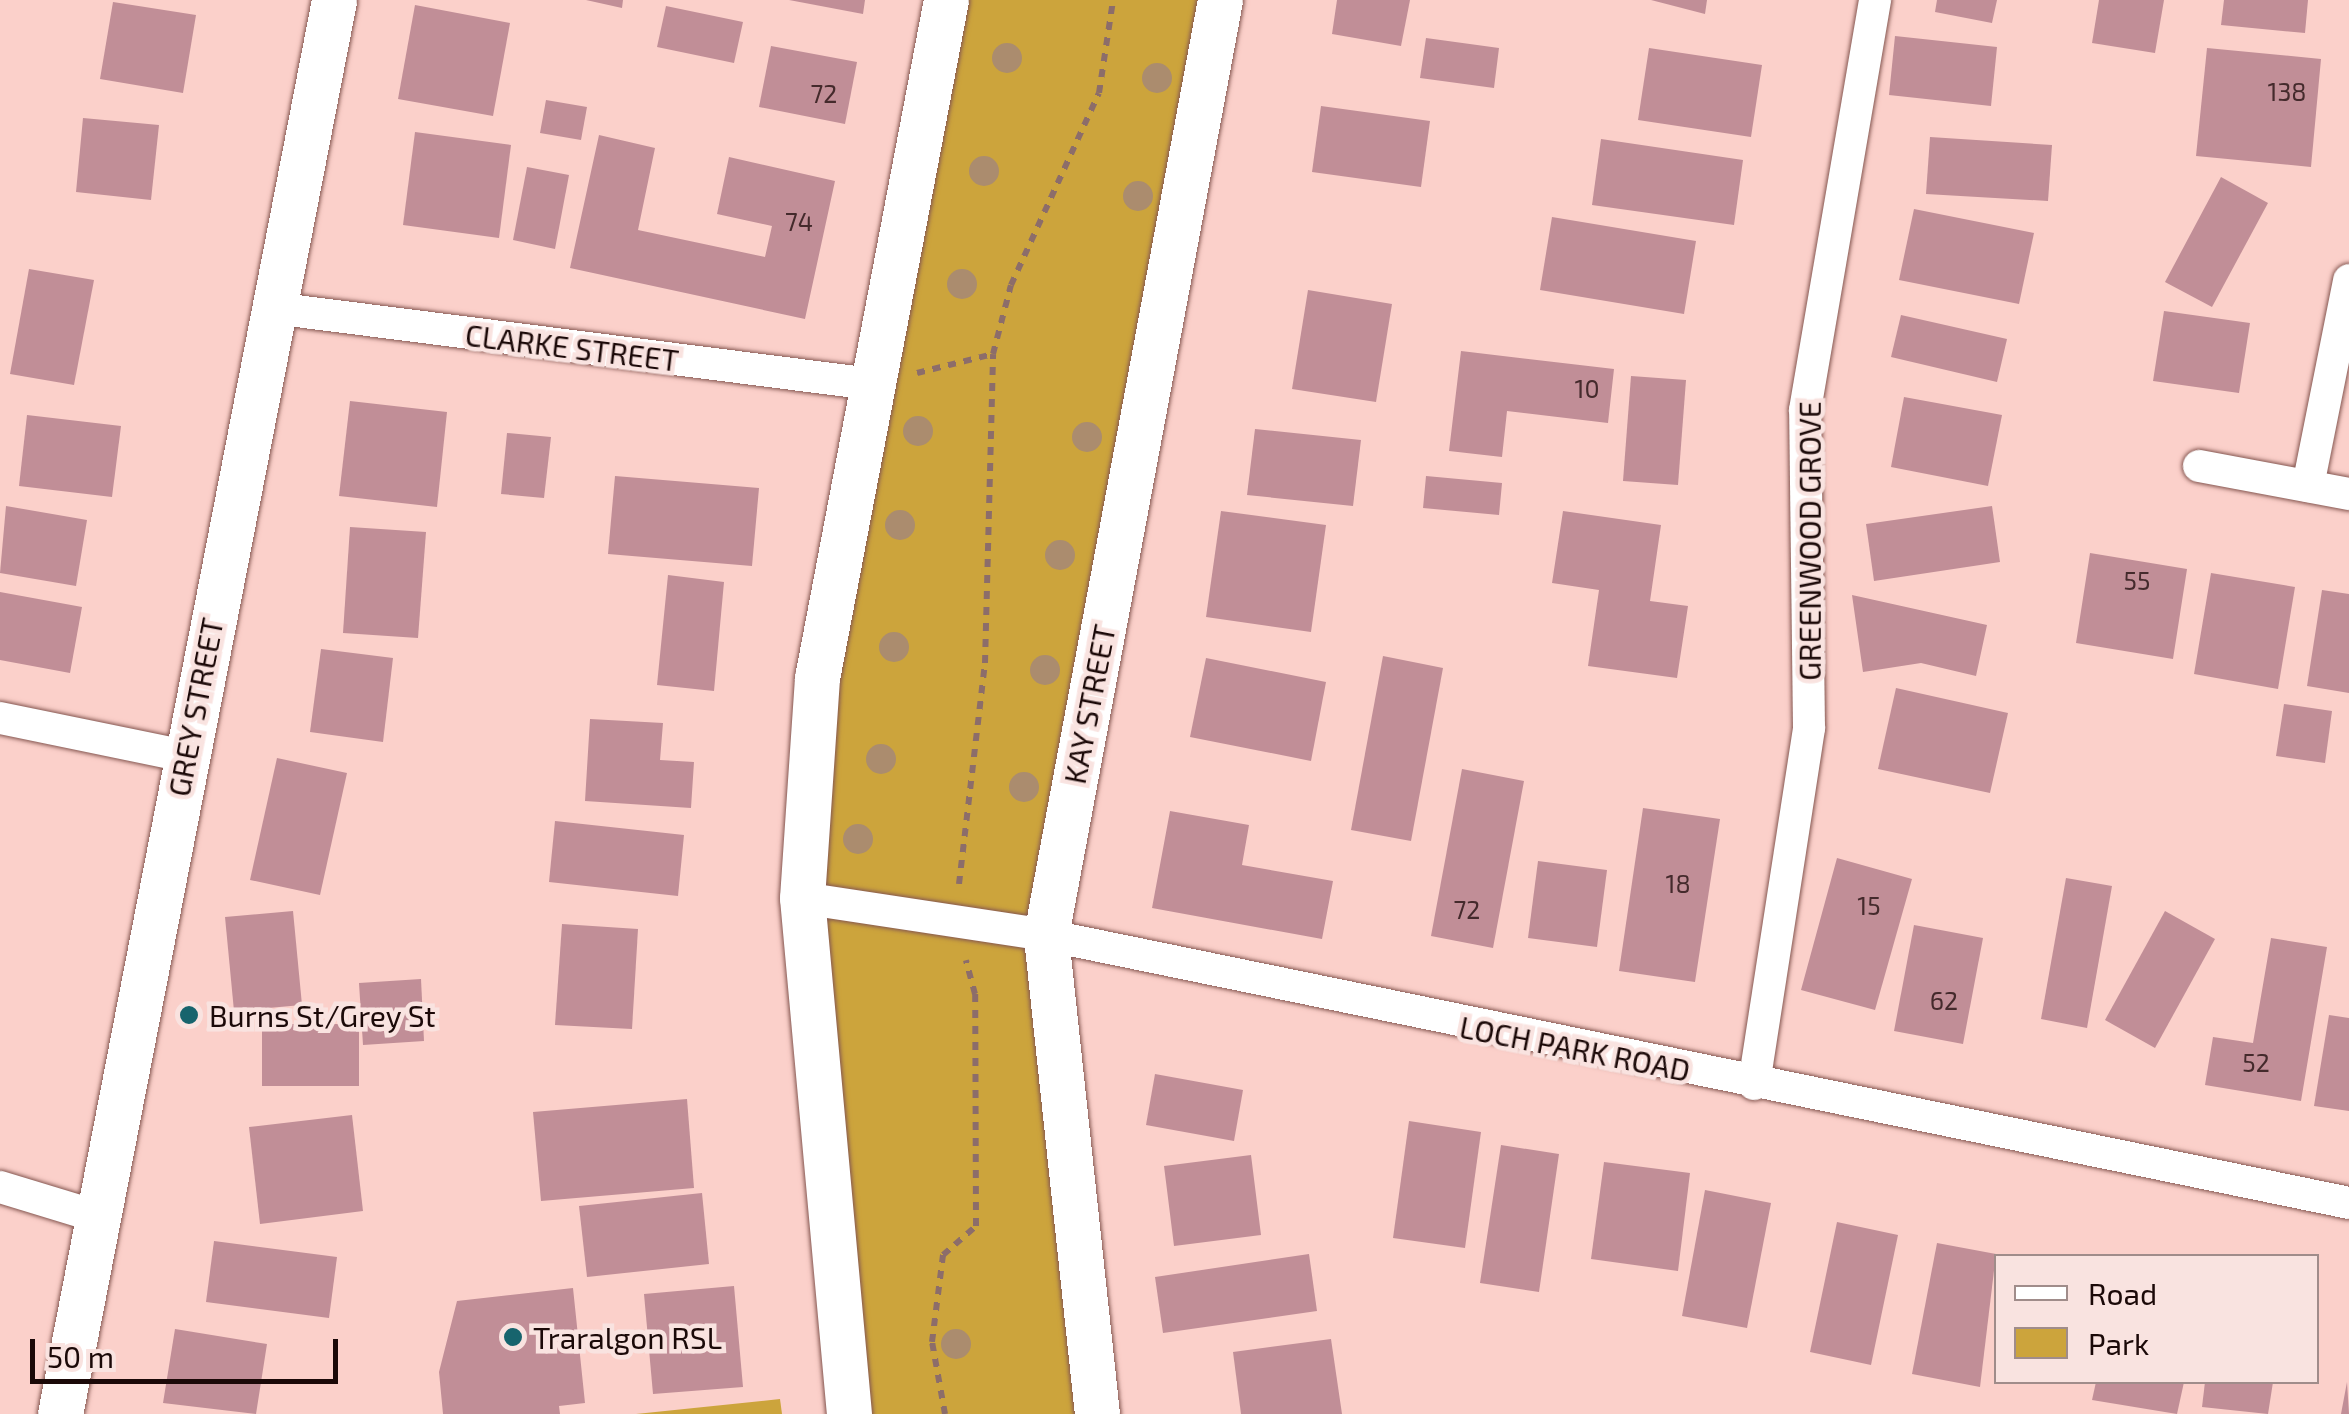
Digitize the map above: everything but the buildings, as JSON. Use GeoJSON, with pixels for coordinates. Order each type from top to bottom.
{"type":"FeatureCollection","features":[{"type":"Feature","properties":{"kind":"street","name":"GREY STREET"},"geometry":{"type":"LineString","coordinates":[[60,1414],[334,0]]}},
{"type":"Feature","properties":{"kind":"street"},"geometry":{"type":"LineString","coordinates":[[849,1414],[802,898],[817,678],[946,0]]}},
{"type":"Feature","properties":{"kind":"street","name":"KAY STREET"},"geometry":{"type":"LineString","coordinates":[[1097,1414],[1046,935],[1220,0]]}},
{"type":"Feature","properties":{"kind":"street","name":"GREENWOOD GROVE"},"geometry":{"type":"LineString","coordinates":[[1754,1084],[1809,728],[1805,410],[1875,0]]}},
{"type":"Feature","properties":{"kind":"street"},"geometry":{"type":"LineString","coordinates":[[2308,486],[2349,280]]}},
{"type":"Feature","properties":{"kind":"street","name":"CLARKE STREET"},"geometry":{"type":"LineString","coordinates":[[273,308],[871,384]]}},
{"type":"Feature","properties":{"kind":"street"},"geometry":{"type":"LineString","coordinates":[[2200,466],[2349,494]]}},
{"type":"Feature","properties":{"kind":"street"},"geometry":{"type":"LineString","coordinates":[[0,718],[185,756]]}},
{"type":"Feature","properties":{"kind":"street","name":"LOCH PARK ROAD"},"geometry":{"type":"LineString","coordinates":[[802,898],[1046,935],[1754,1084],[2349,1202]]}},
{"type":"Feature","properties":{"kind":"street"},"geometry":{"type":"LineString","coordinates":[[0,1187],[99,1217]]}},
{"type":"Feature","properties":{"kind":"path"},"geometry":{"type":"LineString","coordinates":[[945,1414],[932,1342],[943,1255],[976,1226],[975,994],[955,922],[985,663],[994,354],[1011,285],[1099,93],[1112,0]]}},
{"type":"Feature","properties":{"kind":"path"},"geometry":{"type":"LineString","coordinates":[[871,384],[994,354]]}},
{"type":"Feature","properties":{"kind":"green space"},"geometry":{"type":"Polygon","coordinates":[[[946,0],[1220,0],[1046,935],[1097,1414],[859,1414],[802,898],[946,0]]]}},
{"type":"Feature","properties":{"kind":"green space"},"geometry":{"type":"Polygon","coordinates":[[[780,1399],[782,1414],[636,1414],[780,1399]]]}},
{"type":"Feature","properties":{"kind":"place","name":"Burns St/Grey St"},"geometry":{"type":"Point","coordinates":[189,1015]}},
{"type":"Feature","properties":{"kind":"place","name":"Traralgon RSL"},"geometry":{"type":"Point","coordinates":[513,1337]}}]}
